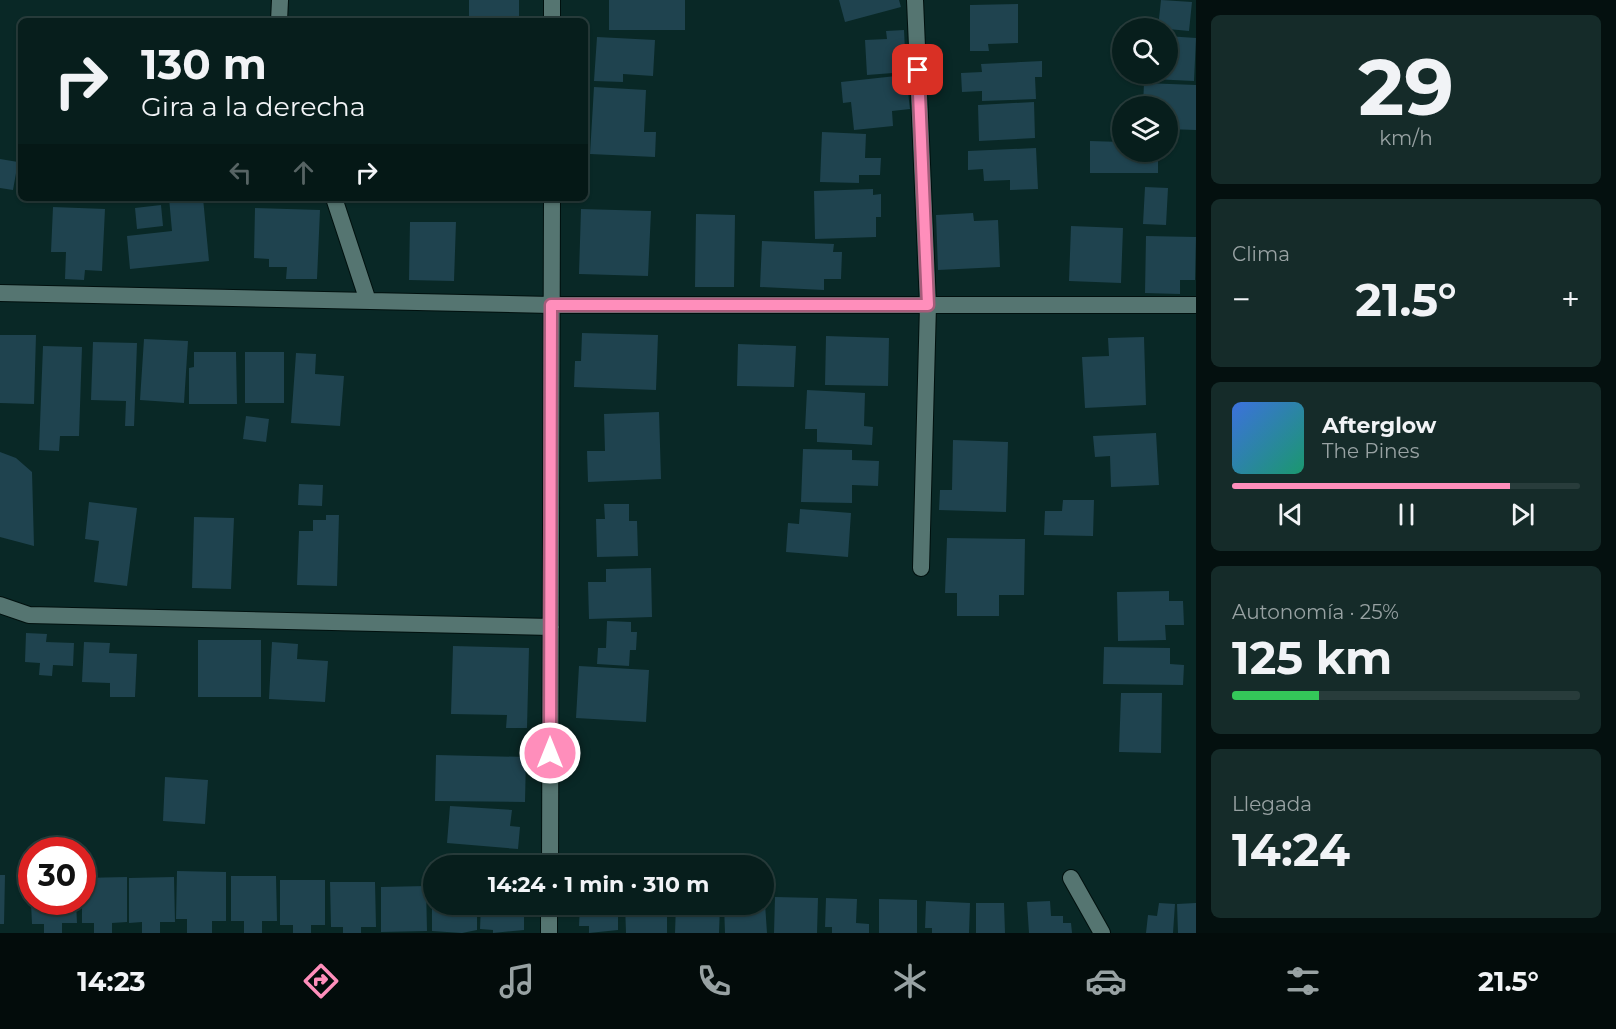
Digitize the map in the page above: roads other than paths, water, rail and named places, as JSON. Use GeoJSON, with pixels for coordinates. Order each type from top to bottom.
{"type":"FeatureCollection","features":[{"type":"Feature","properties":{"kind":"street"},"geometry":{"type":"LineString","coordinates":[[279,18],[280,0]]}},
{"type":"Feature","properties":{"kind":"street"},"geometry":{"type":"LineString","coordinates":[[552,0],[552,18]]}},
{"type":"Feature","properties":{"kind":"street"},"geometry":{"type":"LineString","coordinates":[[915,0],[928,305],[921,568]]}},
{"type":"Feature","properties":{"kind":"street"},"geometry":{"type":"LineString","coordinates":[[335,201],[368,301]]}},
{"type":"Feature","properties":{"kind":"street"},"geometry":{"type":"LineString","coordinates":[[550,855],[552,201]]}},
{"type":"Feature","properties":{"kind":"street"},"geometry":{"type":"LineString","coordinates":[[0,293],[551,305],[1196,305]]}},
{"type":"Feature","properties":{"kind":"street"},"geometry":{"type":"LineString","coordinates":[[0,605],[29,615],[551,627]]}},
{"type":"Feature","properties":{"kind":"street"},"geometry":{"type":"LineString","coordinates":[[1071,878],[1102,933]]}},
{"type":"Feature","properties":{"kind":"street"},"geometry":{"type":"LineString","coordinates":[[549,915],[549,933]]}}]}
